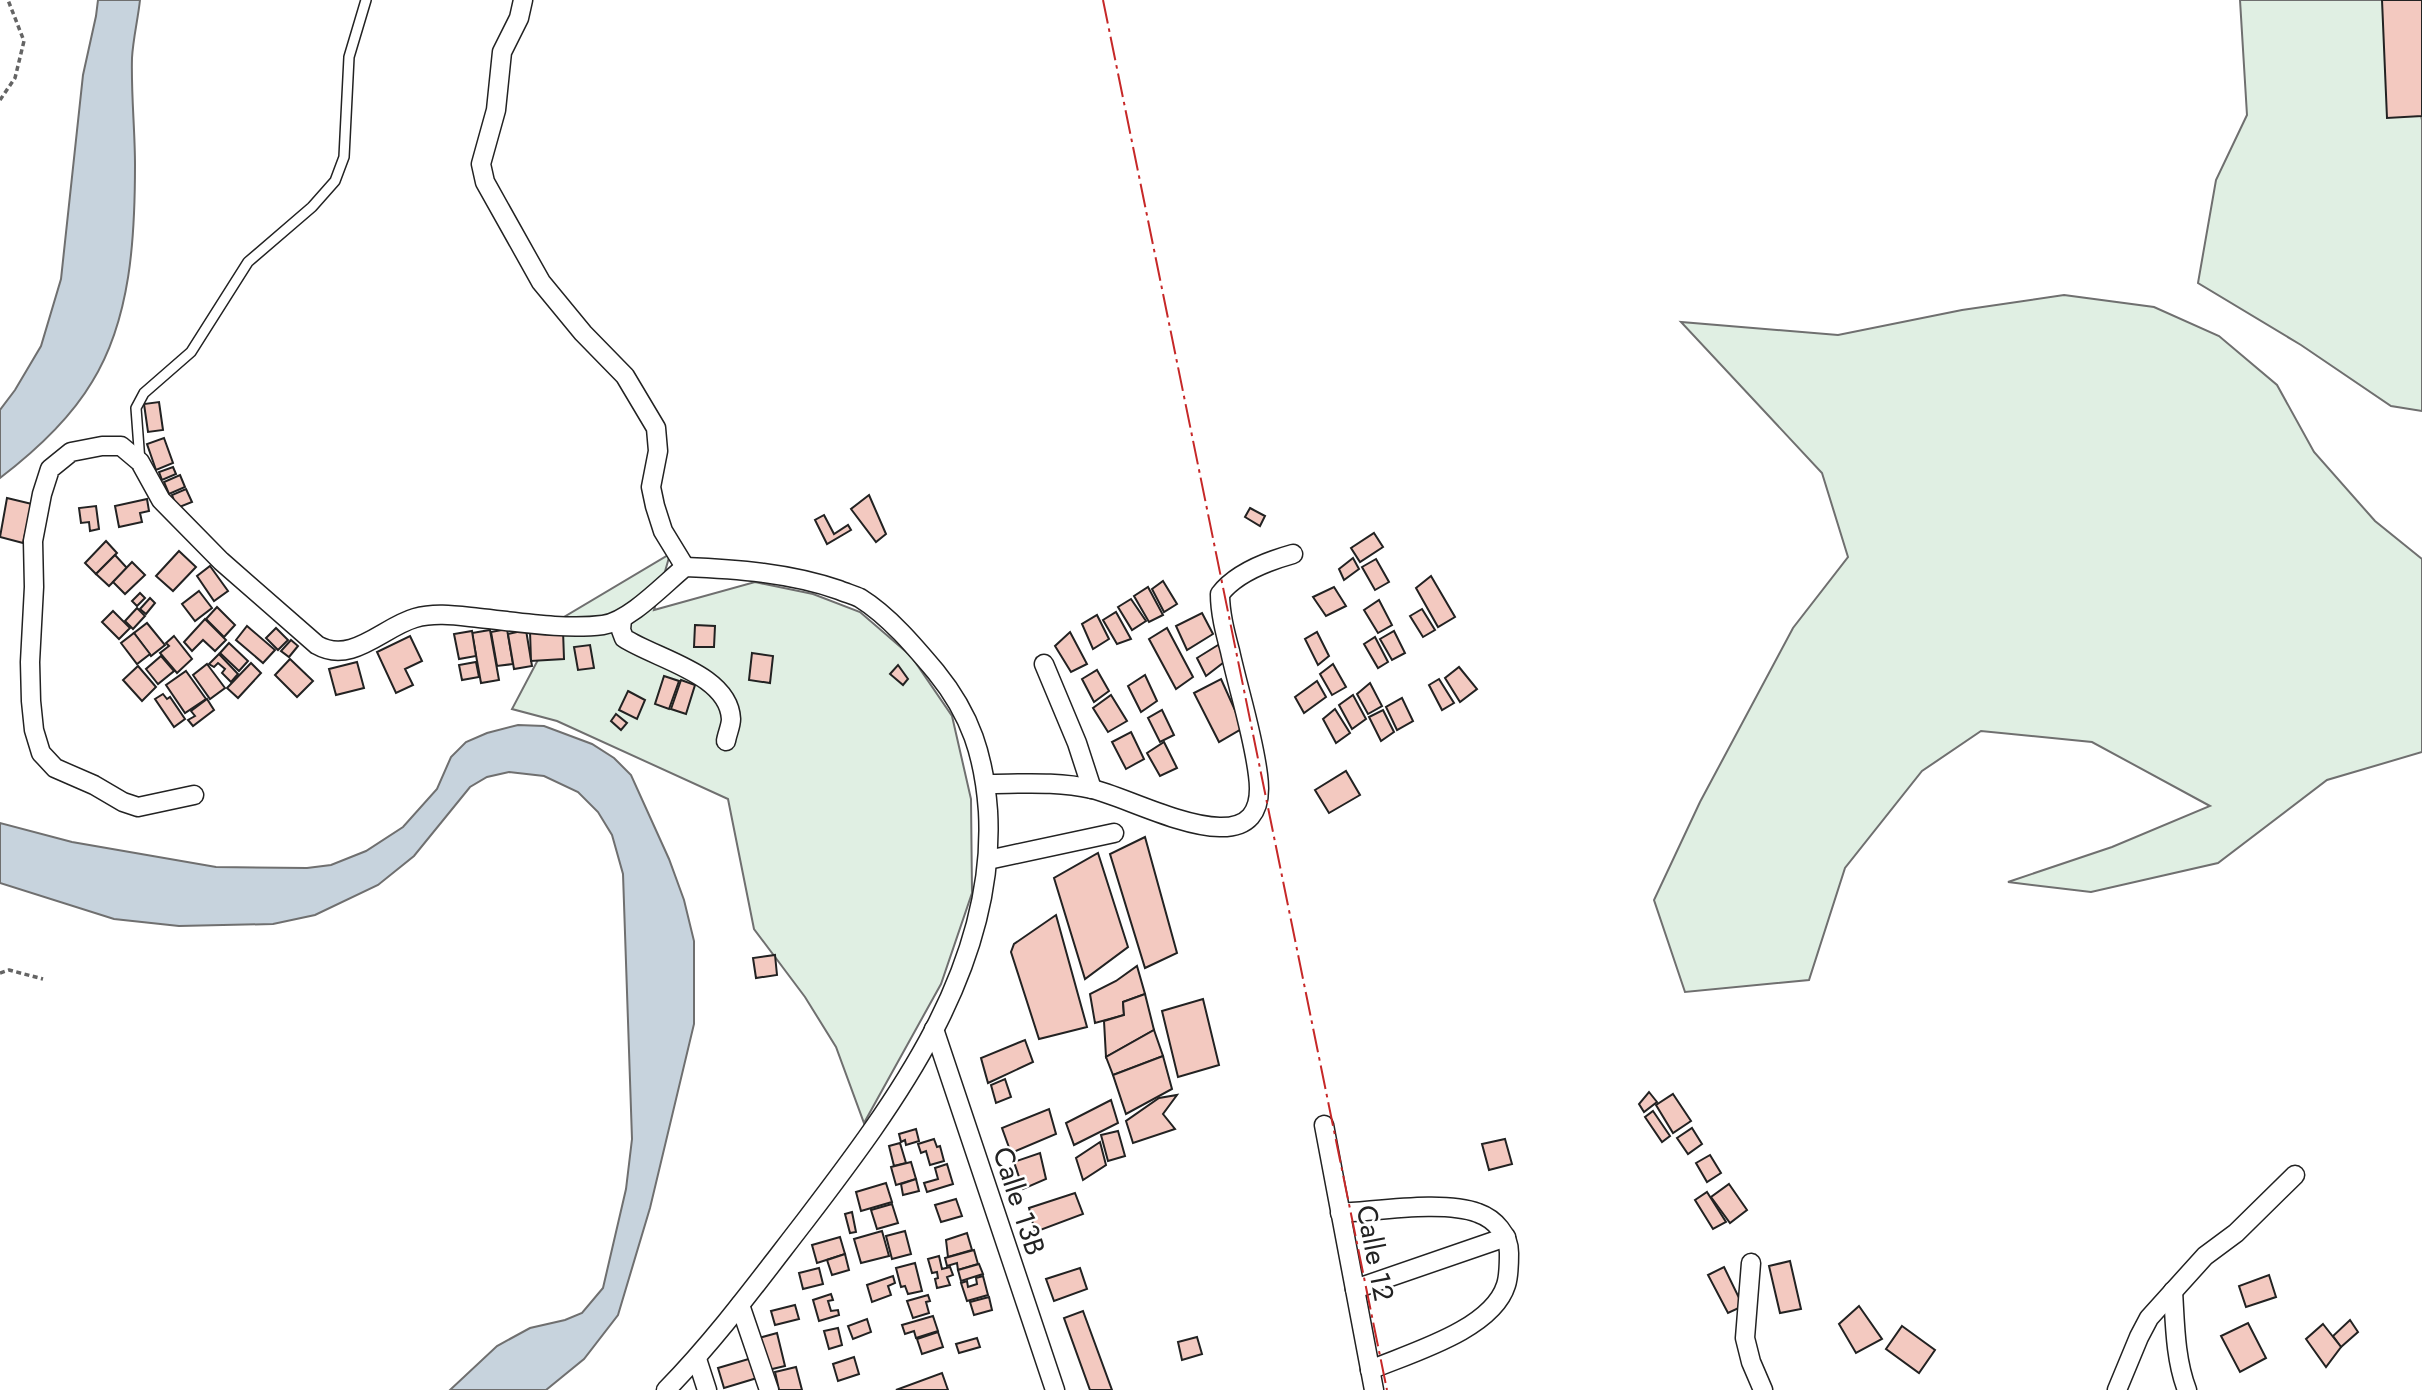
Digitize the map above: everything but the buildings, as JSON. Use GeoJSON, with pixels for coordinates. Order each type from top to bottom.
{"type":"FeatureCollection","features":[{"type":"Feature","properties":{"kind":"street"},"geometry":{"type":"LineString","coordinates":[[523,0],[519,18],[502,52],[496,110],[481,164],[485,182],[541,282],[583,333],[625,376],[656,428],[658,452],[651,487],[663,531],[685,567]]}},
{"type":"Feature","properties":{"kind":"street"},"geometry":{"type":"LineString","coordinates":[[194,795],[138,807],[55,768],[41,753],[34,730],[31,701],[33,541],[50,469],[71,452],[102,446],[121,446],[140,462],[161,500],[204,544],[317,645],[329,652],[344,652],[414,618],[448,615],[543,625],[603,625],[622,619],[685,567],[727,568],[810,580],[860,598],[910,640],[946,684],[965,714],[979,746],[986,784],[988,860],[972,941],[934,1029],[873,1131],[697,1359],[666,1390]]}},
{"type":"Feature","properties":{"kind":"street"},"geometry":{"type":"LineString","coordinates":[[986,784],[1051,784],[1092,789],[1171,818],[1209,827],[1236,826],[1251,818],[1259,803],[1258,776],[1224,627],[1220,594],[1228,584],[1275,559],[1293,554]]}},
{"type":"Feature","properties":{"kind":"street"},"geometry":{"type":"LineString","coordinates":[[622,619],[621,630],[624,638],[695,673],[718,689],[728,706],[731,720],[726,741]]}},
{"type":"Feature","properties":{"kind":"street"},"geometry":{"type":"LineString","coordinates":[[1044,664],[1077,743],[1092,789]]}},
{"type":"Feature","properties":{"kind":"street"},"geometry":{"type":"LineString","coordinates":[[988,860],[1114,833]]}},
{"type":"Feature","properties":{"kind":"street","name":"Calle 13B"},"geometry":{"type":"LineString","coordinates":[[934,1029],[1055,1390]]}},
{"type":"Feature","properties":{"kind":"street","name":"Calle 12"},"geometry":{"type":"LineString","coordinates":[[1324,1125],[1374,1390]]}},
{"type":"Feature","properties":{"kind":"street"},"geometry":{"type":"LineString","coordinates":[[2117,1390],[2149,1318],[2206,1256],[2236,1233],[2295,1175]]}},
{"type":"Feature","properties":{"kind":"street"},"geometry":{"type":"LineString","coordinates":[[1340,1213],[1434,1207],[1464,1209],[1481,1213],[1496,1224],[1506,1237],[1509,1251],[1506,1284],[1495,1304],[1474,1324],[1370,1370]]}},
{"type":"Feature","properties":{"kind":"street"},"geometry":{"type":"LineString","coordinates":[[1355,1289],[1506,1237]]}},
{"type":"Feature","properties":{"kind":"street"},"geometry":{"type":"LineString","coordinates":[[1751,1263],[1745,1338],[1751,1362],[1763,1390]]}},
{"type":"Feature","properties":{"kind":"street"},"geometry":{"type":"LineString","coordinates":[[2173,1291],[2175,1331],[2183,1381],[2187,1390]]}},
{"type":"Feature","properties":{"kind":"street"},"geometry":{"type":"LineString","coordinates":[[740,1305],[769,1390]]}},
{"type":"Feature","properties":{"kind":"street"},"geometry":{"type":"LineString","coordinates":[[697,1359],[707,1390]]}},
{"type":"Feature","properties":{"kind":"lane"},"geometry":{"type":"LineString","coordinates":[[140,462],[136,408],[144,393],[191,352],[248,262],[312,207],[335,181],[344,157],[349,57],[366,0]]}},
{"type":"Feature","properties":{"kind":"path"},"geometry":{"type":"LineString","coordinates":[[0,100],[15,78],[24,41],[8,0]]}},
{"type":"Feature","properties":{"kind":"path"},"geometry":{"type":"LineString","coordinates":[[0,973],[9,970],[43,979]]}},
{"type":"Feature","properties":{"kind":"green space"},"geometry":{"type":"Polygon","coordinates":[[[2240,0],[2399,0],[2422,120],[2422,411],[2391,406],[2301,345],[2198,283],[2216,180],[2247,115],[2240,0]]]}},
{"type":"Feature","properties":{"kind":"green space"},"geometry":{"type":"Polygon","coordinates":[[[2064,295],[2154,307],[2219,336],[2277,385],[2314,452],[2375,521],[2422,559],[2422,752],[2327,780],[2218,863],[2091,892],[2008,882],[2112,847],[2210,806],[2092,742],[1981,731],[1922,771],[1845,868],[1809,980],[1685,992],[1654,900],[1700,802],[1793,628],[1848,557],[1822,473],[1681,322],[1838,335],[1962,310],[2064,295]]]}},
{"type":"Feature","properties":{"kind":"green space"},"geometry":{"type":"Polygon","coordinates":[[[670,554],[654,610],[755,582],[813,594],[860,612],[911,656],[952,716],[971,799],[972,893],[941,984],[864,1123],[836,1047],[805,997],[754,929],[728,799],[557,721],[512,709],[559,620],[670,554]]]}},
{"type":"Feature","properties":{"kind":"shaded area"},"geometry":{"type":"Polygon","coordinates":[[[98,0],[140,0],[132,58],[134,220],[123,305],[105,358],[83,396],[50,434],[0,478],[0,410],[41,346],[61,279],[83,75],[98,0]]]}},
{"type":"Feature","properties":{"kind":"shaded area"},"geometry":{"type":"Polygon","coordinates":[[[518,725],[544,726],[592,744],[614,758],[631,775],[669,859],[684,900],[694,941],[694,1024],[650,1208],[618,1315],[584,1359],[546,1390],[450,1390],[497,1346],[530,1328],[582,1313],[603,1288],[626,1189],[632,1139],[623,874],[612,835],[598,812],[578,792],[544,776],[509,772],[487,777],[470,787],[414,856],[378,885],[315,915],[273,924],[179,926],[114,919],[0,883],[0,823],[72,842],[216,867],[307,868],[331,865],[366,851],[403,827],[437,789],[451,757],[466,742],[518,725]]]}},
{"type":"Feature","properties":{"kind":"power"},"geometry":{"type":"LineString","coordinates":[[1103,0],[1387,1390]]}}]}
